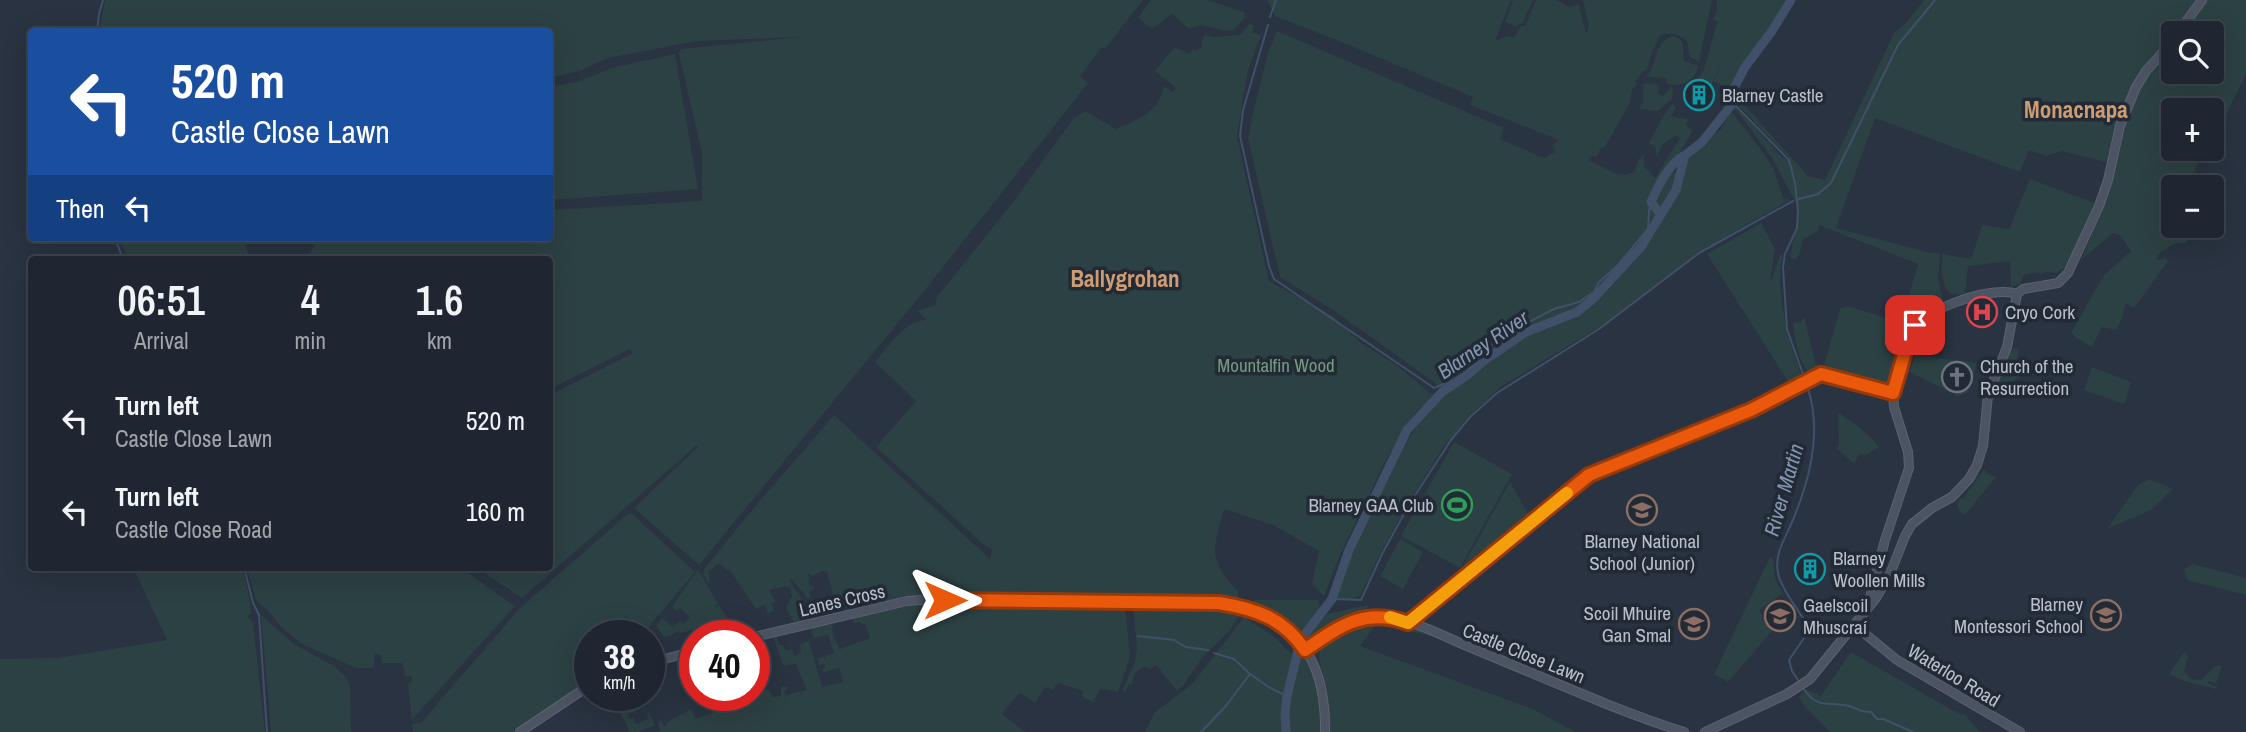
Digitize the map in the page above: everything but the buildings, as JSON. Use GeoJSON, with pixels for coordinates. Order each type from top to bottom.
{"type":"FeatureCollection","features":[{"type":"Feature","properties":{"kind":"street"},"geometry":{"type":"LineString","coordinates":[[2187,21],[2202,0]]}},
{"type":"Feature","properties":{"kind":"street"},"geometry":{"type":"LineString","coordinates":[[1705,732],[1790,692],[1805,682],[1852,628],[1888,578],[1912,524],[1946,501],[1969,479],[1979,459],[1988,395],[2007,347],[2017,294],[2023,289],[2057,283],[2068,273],[2099,206],[2108,180],[2120,126],[2136,87],[2161,54]]}},
{"type":"Feature","properties":{"kind":"street"},"geometry":{"type":"LineString","coordinates":[[1867,609],[1880,558],[1909,468],[1908,452],[1893,397],[1911,331],[1915,325],[1968,297],[2006,291],[2017,294]]}},
{"type":"Feature","properties":{"kind":"street"},"geometry":{"type":"LineString","coordinates":[[1408,623],[1589,475],[1751,410],[1821,374],[1893,397]]}},
{"type":"Feature","properties":{"kind":"street"},"geometry":{"type":"LineString","coordinates":[[1880,558],[1881,569],[1888,578]]}},
{"type":"Feature","properties":{"kind":"street"},"geometry":{"type":"LineString","coordinates":[[1877,570],[1888,578]]}},
{"type":"Feature","properties":{"kind":"street","name":"Lanes Cross"},"geometry":{"type":"LineString","coordinates":[[770,633],[907,601],[1219,603],[1244,607],[1269,617],[1295,637],[1304,648],[1319,678],[1324,699],[1325,732]]}},
{"type":"Feature","properties":{"kind":"street","name":"Castle Close Lawn"},"geometry":{"type":"LineString","coordinates":[[1304,648],[1346,624],[1363,618],[1388,617],[1672,730],[1684,732]]}},
{"type":"Feature","properties":{"kind":"street","name":"Waterloo Road"},"geometry":{"type":"LineString","coordinates":[[1859,619],[1861,628],[1873,642]]}},
{"type":"Feature","properties":{"kind":"street","name":"Waterloo Road"},"geometry":{"type":"LineString","coordinates":[[1852,628],[1897,660],[2020,732]]}},
{"type":"Feature","properties":{"kind":"street"},"geometry":{"type":"LineString","coordinates":[[1844,637],[1863,636]]}},
{"type":"Feature","properties":{"kind":"street"},"geometry":{"type":"LineString","coordinates":[[1310,659],[1314,644]]}},
{"type":"Feature","properties":{"kind":"street"},"geometry":{"type":"LineString","coordinates":[[520,732],[574,696]]}},
{"type":"Feature","properties":{"kind":"green space"},"geometry":{"type":"Polygon","coordinates":[[[105,0],[1143,0],[1080,76],[1088,83],[925,290],[699,565],[634,508],[698,447],[697,445],[553,571],[553,393],[633,353],[630,349],[553,388],[553,256],[307,256],[317,242],[553,242],[553,210],[702,201],[702,153],[679,54],[681,49],[800,37],[697,41],[608,58],[580,71],[553,77],[553,28],[100,28],[105,0]]]}},
{"type":"Feature","properties":{"kind":"green space"},"geometry":{"type":"Polygon","coordinates":[[[1151,0],[1208,0],[1244,12],[1245,17],[1234,30],[1225,31],[1201,25],[1189,29],[1172,14],[1152,29],[1138,18],[1151,0]]]}},
{"type":"Feature","properties":{"kind":"green space"},"geometry":{"type":"Polygon","coordinates":[[[1267,0],[1511,0],[1495,41],[1508,36],[1514,38],[1521,26],[1525,26],[1536,0],[1556,0],[1570,7],[1579,4],[1586,34],[1589,27],[1583,0],[1712,0],[1699,62],[1690,57],[1684,38],[1674,34],[1660,35],[1647,70],[1642,72],[1635,82],[1637,84],[1632,90],[1630,103],[1605,147],[1589,160],[1617,174],[1626,175],[1635,171],[1638,160],[1644,154],[1644,166],[1655,178],[1680,138],[1677,135],[1663,144],[1657,156],[1655,147],[1649,143],[1673,103],[1676,107],[1671,117],[1688,119],[1686,126],[1693,130],[1655,189],[1659,190],[1673,172],[1679,173],[1667,201],[1640,244],[1576,312],[1525,331],[1442,391],[1435,383],[1336,312],[1280,277],[1248,138],[1269,50],[1277,31],[1504,128],[1500,139],[1544,158],[1555,152],[1551,146],[1559,140],[1470,105],[1473,97],[1275,16],[1267,0]]]}},
{"type":"Feature","properties":{"kind":"green space"},"geometry":{"type":"Polygon","coordinates":[[[1513,0],[1533,0],[1523,22],[1516,27],[1505,22],[1513,0]]]}},
{"type":"Feature","properties":{"kind":"green space"},"geometry":{"type":"Polygon","coordinates":[[[1717,0],[1785,0],[1771,26],[1742,66],[1728,101],[1724,98],[1726,88],[1714,81],[1723,59],[1711,86],[1695,83],[1704,70],[1719,22],[1713,20],[1717,11],[1717,0]]]}},
{"type":"Feature","properties":{"kind":"green space"},"geometry":{"type":"Polygon","coordinates":[[[1924,0],[2196,0],[2181,21],[2161,21],[2161,48],[2139,73],[2130,89],[2106,162],[2062,151],[2046,156],[2029,150],[2020,172],[1875,118],[1836,228],[1940,254],[1938,278],[1943,301],[1919,319],[1915,305],[1908,299],[1918,264],[1819,225],[1818,231],[1802,240],[1800,254],[1795,260],[1790,257],[1797,223],[1797,205],[1772,158],[1738,112],[1732,108],[1734,105],[1783,158],[1791,162],[1736,103],[1735,92],[1740,83],[1740,100],[1808,176],[1825,180],[1894,33],[1906,23],[1924,0]]]}},
{"type":"Feature","properties":{"kind":"green space"},"geometry":{"type":"Polygon","coordinates":[[[2207,0],[2246,0],[2246,75],[2224,118],[2224,98],[2161,98],[2161,161],[2200,161],[2194,175],[2161,175],[2161,238],[2190,238],[2185,243],[2175,243],[2158,254],[2157,260],[2166,258],[2168,261],[2134,308],[2126,303],[2116,330],[2102,327],[2092,347],[2071,333],[2104,275],[2131,251],[2121,236],[2113,233],[2082,259],[2110,187],[2130,107],[2148,74],[2161,59],[2161,84],[2224,84],[2224,21],[2192,21],[2207,0]]]}},
{"type":"Feature","properties":{"kind":"green space","name":"Mountalfin Wood"},"geometry":{"type":"Polygon","coordinates":[[[1249,24],[1254,25],[1252,32],[1261,35],[1248,70],[1237,136],[1269,281],[1333,316],[1360,342],[1397,365],[1430,393],[1438,394],[1417,411],[1387,458],[1340,555],[1324,596],[1312,584],[1319,551],[1273,525],[1225,509],[1215,553],[1222,572],[1238,591],[1238,600],[983,595],[911,596],[877,603],[869,598],[876,604],[873,605],[860,590],[852,593],[847,590],[850,599],[842,601],[841,596],[834,598],[827,572],[822,571],[813,576],[807,573],[810,586],[815,588],[809,592],[811,596],[808,599],[792,579],[789,580],[807,607],[796,609],[801,622],[795,624],[786,608],[792,596],[790,588],[785,586],[769,590],[776,602],[771,604],[774,610],[768,613],[764,605],[756,609],[729,569],[728,571],[720,564],[708,572],[708,583],[703,574],[705,568],[834,415],[990,559],[992,549],[983,544],[876,447],[916,401],[875,362],[905,329],[919,321],[927,320],[917,311],[935,305],[937,297],[1013,202],[1074,118],[1085,111],[1116,129],[1139,118],[1152,109],[1164,86],[1172,92],[1176,88],[1155,71],[1174,47],[1190,54],[1192,49],[1201,49],[1204,35],[1240,35],[1249,24]]]}},
{"type":"Feature","properties":{"kind":"green space"},"geometry":{"type":"Polygon","coordinates":[[[1674,36],[1681,40],[1684,61],[1699,66],[1694,76],[1678,85],[1667,84],[1666,78],[1646,77],[1662,43],[1674,36]]]}},
{"type":"Feature","properties":{"kind":"green space"},"geometry":{"type":"Polygon","coordinates":[[[675,54],[698,189],[553,200],[553,86],[576,82],[615,67],[675,54]]]}},
{"type":"Feature","properties":{"kind":"green space"},"geometry":{"type":"Polygon","coordinates":[[[1643,83],[1657,84],[1658,93],[1663,96],[1671,86],[1672,99],[1658,111],[1639,109],[1644,101],[1643,83]]]}},
{"type":"Feature","properties":{"kind":"green space"},"geometry":{"type":"Polygon","coordinates":[[[1729,113],[1733,113],[1764,154],[1775,172],[1784,199],[1790,200],[1700,251],[1604,324],[1502,386],[1468,417],[1443,448],[1382,550],[1361,595],[1348,599],[1335,597],[1371,505],[1420,421],[1441,398],[1492,357],[1536,330],[1577,313],[1595,297],[1642,247],[1674,197],[1686,157],[1712,134],[1721,130],[1729,113]]]}},
{"type":"Feature","properties":{"kind":"green space"},"geometry":{"type":"Polygon","coordinates":[[[2030,179],[2097,204],[2068,265],[2057,273],[2024,275],[2020,284],[2011,287],[2010,261],[1968,266],[1965,293],[1949,293],[1942,274],[1943,254],[1969,259],[1982,225],[2009,229],[2030,179]]]}},
{"type":"Feature","properties":{"kind":"green space"},"geometry":{"type":"Polygon","coordinates":[[[1761,223],[1775,249],[1770,280],[1783,253],[1780,284],[1782,300],[1788,332],[1802,377],[1789,383],[1707,254],[1761,223]]]}},
{"type":"Feature","properties":{"kind":"green space"},"geometry":{"type":"Polygon","coordinates":[[[121,242],[244,242],[249,256],[127,256],[121,242]]]}},
{"type":"Feature","properties":{"kind":"green space"},"geometry":{"type":"Polygon","coordinates":[[[1847,306],[1907,324],[1909,329],[1892,383],[1884,388],[1827,371],[1824,365],[1840,309],[1847,306]]]}},
{"type":"Feature","properties":{"kind":"green space"},"geometry":{"type":"Polygon","coordinates":[[[1804,317],[1816,365],[1812,375],[1801,359],[1793,325],[1794,322],[1800,323],[1804,317]]]}},
{"type":"Feature","properties":{"kind":"green space"},"geometry":{"type":"Polygon","coordinates":[[[2014,348],[2019,349],[2017,361],[2024,367],[2019,378],[2011,382],[1992,401],[1994,388],[2014,348]]]}},
{"type":"Feature","properties":{"kind":"green space"},"geometry":{"type":"Polygon","coordinates":[[[1915,355],[1977,363],[1967,393],[1958,396],[1910,372],[1915,355]]]}},
{"type":"Feature","properties":{"kind":"green space"},"geometry":{"type":"Polygon","coordinates":[[[2092,367],[2131,382],[2125,403],[2084,390],[2092,367]]]}},
{"type":"Feature","properties":{"kind":"green space"},"geometry":{"type":"Polygon","coordinates":[[[1838,413],[1860,428],[1879,447],[1864,456],[1858,456],[1854,464],[1836,448],[1839,446],[1838,413]]]}},
{"type":"Feature","properties":{"kind":"green space","name":"Blarney GAA Club"},"geometry":{"type":"Polygon","coordinates":[[[1454,442],[1512,474],[1460,568],[1401,536],[1454,442]]]}},
{"type":"Feature","properties":{"kind":"green space"},"geometry":{"type":"Polygon","coordinates":[[[1984,469],[1989,475],[1996,477],[1965,515],[1957,505],[1984,469]]]}},
{"type":"Feature","properties":{"kind":"green space"},"geometry":{"type":"Polygon","coordinates":[[[2149,479],[2173,489],[2151,510],[2107,529],[2138,485],[2149,479]]]}},
{"type":"Feature","properties":{"kind":"green space"},"geometry":{"type":"Polygon","coordinates":[[[1510,482],[1529,515],[1467,568],[1464,564],[1510,482]]]}},
{"type":"Feature","properties":{"kind":"green space"},"geometry":{"type":"Polygon","coordinates":[[[630,512],[695,572],[655,620],[574,620],[574,692],[515,732],[413,732],[412,724],[421,723],[520,608],[630,512]]]}},
{"type":"Feature","properties":{"kind":"green space"},"geometry":{"type":"Polygon","coordinates":[[[1400,539],[1423,552],[1403,589],[1380,576],[1400,539]]]}},
{"type":"Feature","properties":{"kind":"green space"},"geometry":{"type":"Polygon","coordinates":[[[1770,557],[1773,558],[1775,579],[1784,595],[1759,610],[1772,631],[1728,682],[1714,674],[1770,557]]]}},
{"type":"Feature","properties":{"kind":"green space"},"geometry":{"type":"Polygon","coordinates":[[[2193,564],[2246,578],[2246,595],[2187,580],[2184,569],[2193,564]]]}},
{"type":"Feature","properties":{"kind":"green space"},"geometry":{"type":"Polygon","coordinates":[[[698,569],[718,604],[713,609],[719,605],[729,620],[687,620],[690,617],[680,608],[677,611],[672,607],[698,569]]]}},
{"type":"Feature","properties":{"kind":"green space"},"geometry":{"type":"Polygon","coordinates":[[[135,571],[243,571],[250,601],[251,614],[247,616],[253,623],[265,732],[0,732],[0,659],[57,658],[167,640],[135,571]]]}},
{"type":"Feature","properties":{"kind":"green space"},"geometry":{"type":"Polygon","coordinates":[[[248,571],[465,571],[515,606],[412,720],[408,684],[412,681],[412,676],[405,676],[402,663],[382,663],[381,656],[375,653],[373,668],[356,668],[302,644],[281,627],[256,600],[248,571]]]}},
{"type":"Feature","properties":{"kind":"green space"},"geometry":{"type":"Polygon","coordinates":[[[481,571],[553,571],[522,598],[481,571]]]}},
{"type":"Feature","properties":{"kind":"green space"},"geometry":{"type":"Polygon","coordinates":[[[1254,600],[1318,600],[1322,615],[1368,605],[1367,612],[1349,617],[1324,635],[1305,641],[1255,607],[1254,600]]]}},
{"type":"Feature","properties":{"kind":"green space"},"geometry":{"type":"Polygon","coordinates":[[[1038,603],[1125,606],[1130,657],[1118,692],[1100,689],[1093,702],[1082,697],[1083,691],[1058,683],[1053,690],[1045,687],[1035,703],[1020,693],[1003,715],[1025,732],[660,732],[658,722],[661,720],[664,726],[667,725],[666,723],[687,711],[692,711],[696,719],[714,711],[770,711],[770,692],[773,697],[781,696],[781,687],[787,686],[788,689],[784,691],[786,695],[807,690],[796,664],[784,666],[782,663],[775,636],[786,651],[792,649],[794,656],[801,653],[800,644],[809,641],[822,687],[843,682],[839,668],[823,672],[825,664],[819,665],[818,658],[823,657],[826,661],[825,656],[834,653],[828,635],[814,638],[812,628],[832,624],[833,636],[840,649],[870,638],[865,624],[854,623],[852,618],[908,606],[1038,603]]]}},
{"type":"Feature","properties":{"kind":"green space"},"geometry":{"type":"Polygon","coordinates":[[[1133,606],[1200,608],[1239,616],[1177,691],[1156,665],[1150,669],[1144,667],[1135,673],[1132,684],[1128,685],[1126,691],[1122,691],[1135,662],[1137,649],[1133,606]]]}},
{"type":"Feature","properties":{"kind":"green space"},"geometry":{"type":"Polygon","coordinates":[[[261,615],[294,644],[334,666],[347,678],[350,687],[351,732],[271,732],[261,615]]]}},
{"type":"Feature","properties":{"kind":"green space"},"geometry":{"type":"Polygon","coordinates":[[[1244,617],[1276,638],[1291,654],[1293,649],[1304,654],[1320,690],[1322,732],[1145,732],[1154,713],[1193,683],[1244,617]]]}},
{"type":"Feature","properties":{"kind":"green space"},"geometry":{"type":"Polygon","coordinates":[[[665,620],[673,627],[679,622],[679,631],[665,638],[665,620]]]}},
{"type":"Feature","properties":{"kind":"green space"},"geometry":{"type":"Polygon","coordinates":[[[1374,620],[1399,624],[1440,638],[1382,625],[1375,626],[1360,646],[1533,709],[1575,732],[1329,732],[1327,691],[1319,660],[1320,649],[1342,632],[1374,620]]]}},
{"type":"Feature","properties":{"kind":"green space"},"geometry":{"type":"Polygon","coordinates":[[[2185,651],[2188,656],[2184,671],[2191,679],[2202,680],[2214,667],[2222,667],[2216,683],[2208,681],[2217,687],[2216,689],[2187,682],[2169,674],[2185,651]]]}},
{"type":"Feature","properties":{"kind":"green space"},"geometry":{"type":"Polygon","coordinates":[[[1851,652],[1965,715],[1980,732],[1830,732],[1799,697],[1806,690],[1820,697],[1851,652]]]}},
{"type":"Feature","properties":{"kind":"green space"},"geometry":{"type":"Polygon","coordinates":[[[618,711],[634,711],[628,714],[636,724],[649,719],[649,712],[655,725],[638,732],[630,732],[618,711]]]}},
{"type":"Feature","properties":{"kind":"waterway"},"geometry":{"type":"LineString","coordinates":[[97,28],[103,0]]}},
{"type":"Feature","properties":{"kind":"waterway"},"geometry":{"type":"LineString","coordinates":[[1270,17],[1276,0]]}},
{"type":"Feature","properties":{"kind":"waterway","name":"Blarney River"},"geometry":{"type":"LineString","coordinates":[[1286,732],[1287,696],[1298,651],[1305,634],[1332,599],[1349,550],[1407,430],[1442,392],[1486,359],[1526,332],[1577,312],[1593,299],[1641,247],[1676,190],[1685,155],[1702,142],[1733,103],[1732,92],[1745,67],[1791,0]]}},
{"type":"Feature","properties":{"kind":"waterway"},"geometry":{"type":"LineString","coordinates":[[1799,199],[1818,194],[1831,183],[1898,45],[1935,0]]}},
{"type":"Feature","properties":{"kind":"waterway"},"geometry":{"type":"LineString","coordinates":[[1268,25],[1243,110],[1240,136],[1274,279],[1434,388],[1448,382],[1470,360],[1508,333],[1554,309],[1579,302],[1594,292],[1599,282],[1618,265],[1648,229],[1652,204]]}},
{"type":"Feature","properties":{"kind":"waterway","name":"River Martin"},"geometry":{"type":"LineString","coordinates":[[1733,103],[1789,160],[1795,183],[1797,228],[1785,254],[1783,267],[1787,329],[1805,380]]}},
{"type":"Feature","properties":{"kind":"waterway"},"geometry":{"type":"LineString","coordinates":[[1660,214],[1651,202],[1669,169],[1685,155]]}},
{"type":"Feature","properties":{"kind":"waterway"},"geometry":{"type":"LineString","coordinates":[[1332,599],[1361,600],[1383,552],[1412,500],[1451,440],[1470,417],[1497,393],[1599,329],[1699,253],[1793,201]]}},
{"type":"Feature","properties":{"kind":"waterway"},"geometry":{"type":"LineString","coordinates":[[117,242],[122,256]]}},
{"type":"Feature","properties":{"kind":"waterway","name":"River Martin"},"geometry":{"type":"LineString","coordinates":[[1800,683],[1789,660],[1810,629],[1783,587],[1777,566],[1781,547],[1804,489],[1812,455],[1814,420],[1807,386]]}},
{"type":"Feature","properties":{"kind":"waterway"},"geometry":{"type":"LineString","coordinates":[[245,571],[259,615],[267,732]]}},
{"type":"Feature","properties":{"kind":"waterway"},"geometry":{"type":"LineString","coordinates":[[1138,636],[1174,640],[1186,647],[1208,650]]}},
{"type":"Feature","properties":{"kind":"waterway"},"geometry":{"type":"LineString","coordinates":[[1214,653],[1234,659],[1270,688],[1287,696]]}},
{"type":"Feature","properties":{"kind":"waterway"},"geometry":{"type":"LineString","coordinates":[[1201,732],[1225,707],[1250,674]]}},
{"type":"Feature","properties":{"kind":"waterway","name":"River Martin"},"geometry":{"type":"LineString","coordinates":[[1803,688],[1818,702],[1871,712],[1877,719],[1913,732]]}},
{"type":"Feature","properties":{"kind":"slow traffic"},"geometry":{"type":"LineString","coordinates":[[1390,617],[1408,623],[1567,493]]}},
{"type":"Feature","properties":{"kind":"place","name":"Blarney Castle"},"geometry":{"type":"Point","coordinates":[1699,95]}},
{"type":"Feature","properties":{"kind":"place","name":"Cryo Cork"},"geometry":{"type":"Point","coordinates":[1982,312]}},
{"type":"Feature","properties":{"kind":"place","name":"Church of the Resurrection"},"geometry":{"type":"Point","coordinates":[1957,377]}},
{"type":"Feature","properties":{"kind":"place","name":"Blarney GAA Club"},"geometry":{"type":"Point","coordinates":[1457,505]}},
{"type":"Feature","properties":{"kind":"place","name":"Blarney National School (Junior)"},"geometry":{"type":"Point","coordinates":[1642,510]}},
{"type":"Feature","properties":{"kind":"place","name":"Blarney Woollen Mills"},"geometry":{"type":"Point","coordinates":[1810,569]}},
{"type":"Feature","properties":{"kind":"place","name":"Blarney Montessori School"},"geometry":{"type":"Point","coordinates":[2106,615]}},
{"type":"Feature","properties":{"kind":"place","name":"Gaelscoil Mhuscraí"},"geometry":{"type":"Point","coordinates":[1780,616]}},
{"type":"Feature","properties":{"kind":"place","name":"Scoil Mhuire Gan Smal"},"geometry":{"type":"Point","coordinates":[1694,624]}},
{"type":"Feature","properties":{"kind":"district","name":"Monacnapa"},"geometry":{"type":"Point","coordinates":[2076,110]}},
{"type":"Feature","properties":{"kind":"district","name":"Ballygrohan"},"geometry":{"type":"Point","coordinates":[1125,279]}},
{"type":"Feature","properties":{"kind":"route"},"geometry":{"type":"LineString","coordinates":[[945,600],[1219,603],[1244,607],[1269,617],[1283,626],[1305,650],[1346,624],[1363,618],[1388,617],[1408,623],[1589,475],[1751,410],[1821,374],[1893,393],[1915,325]]}}]}
